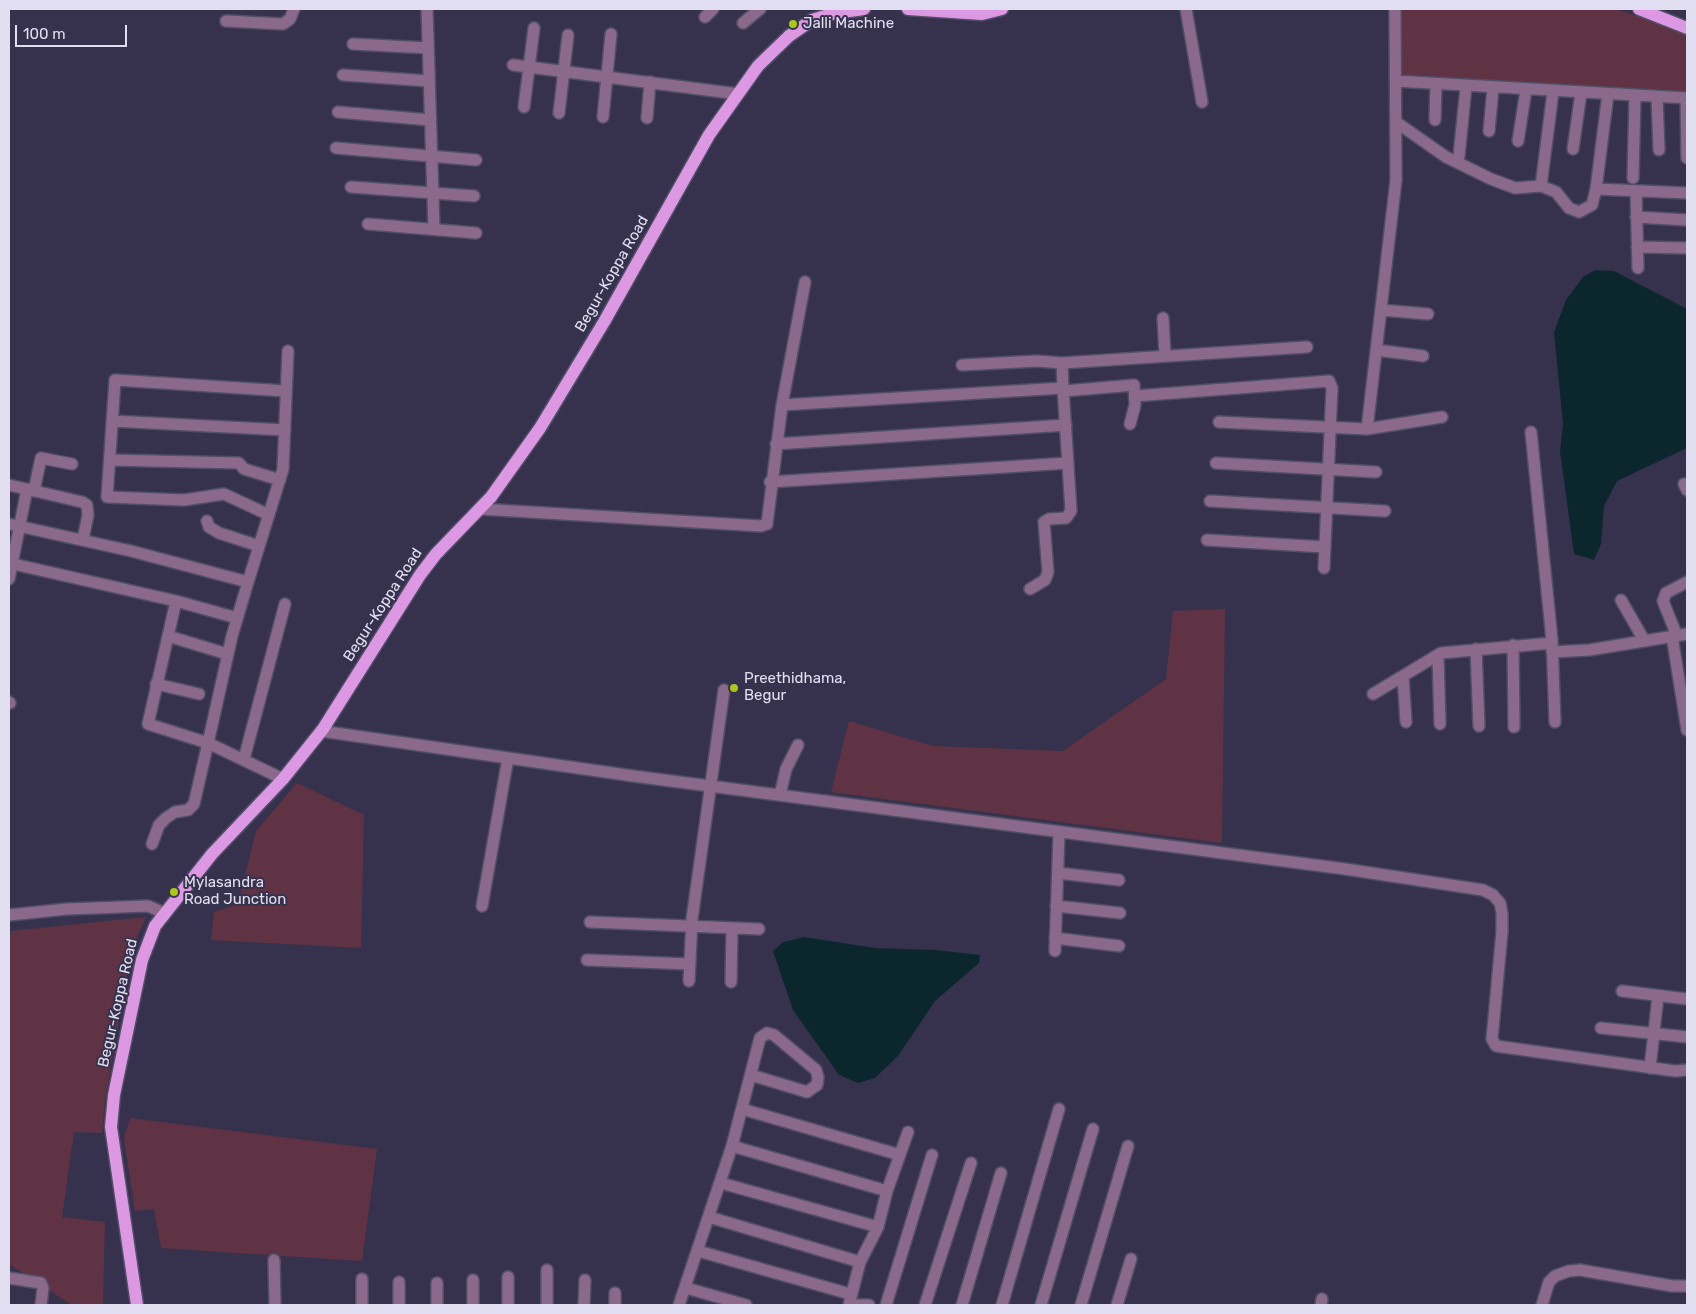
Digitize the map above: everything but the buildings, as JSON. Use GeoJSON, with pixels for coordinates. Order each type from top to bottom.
{"type":"FeatureCollection","features":[{"type":"Feature","properties":{"kind":"main road","name":"Begur-Koppa Road"},"geometry":{"type":"LineString","coordinates":[[137,1305],[112,1119],[114,1095],[142,960],[155,926],[212,854],[283,779],[321,731],[420,575],[436,554],[491,497],[540,428],[604,322],[710,135],[758,66],[809,14],[864,9]]}},
{"type":"Feature","properties":{"kind":"main road"},"geometry":{"type":"LineString","coordinates":[[908,9],[982,14],[1002,9]]}},
{"type":"Feature","properties":{"kind":"main road"},"geometry":{"type":"LineString","coordinates":[[1638,9],[1687,28]]}},
{"type":"Feature","properties":{"kind":"street"},"geometry":{"type":"LineString","coordinates":[[226,21],[283,24],[290,18],[294,9]]}},
{"type":"Feature","properties":{"kind":"street"},"geometry":{"type":"LineString","coordinates":[[427,9],[434,229]]}},
{"type":"Feature","properties":{"kind":"street"},"geometry":{"type":"LineString","coordinates":[[743,23],[760,9]]}},
{"type":"Feature","properties":{"kind":"street"},"geometry":{"type":"LineString","coordinates":[[1186,9],[1202,102]]}},
{"type":"Feature","properties":{"kind":"street"},"geometry":{"type":"LineString","coordinates":[[1367,429],[1396,180],[1395,9]]}},
{"type":"Feature","properties":{"kind":"street"},"geometry":{"type":"LineString","coordinates":[[524,107],[534,28]]}},
{"type":"Feature","properties":{"kind":"street"},"geometry":{"type":"LineString","coordinates":[[603,117],[612,34]]}},
{"type":"Feature","properties":{"kind":"street"},"geometry":{"type":"LineString","coordinates":[[559,113],[568,35]]}},
{"type":"Feature","properties":{"kind":"street"},"geometry":{"type":"LineString","coordinates":[[352,44],[428,48]]}},
{"type":"Feature","properties":{"kind":"street"},"geometry":{"type":"LineString","coordinates":[[513,64],[738,94]]}},
{"type":"Feature","properties":{"kind":"street"},"geometry":{"type":"LineString","coordinates":[[343,75],[429,81]]}},
{"type":"Feature","properties":{"kind":"street"},"geometry":{"type":"LineString","coordinates":[[1396,81],[1466,87],[1687,98],[1687,158]]}},
{"type":"Feature","properties":{"kind":"street"},"geometry":{"type":"LineString","coordinates":[[647,118],[650,82]]}},
{"type":"Feature","properties":{"kind":"street"},"geometry":{"type":"LineString","coordinates":[[1435,120],[1436,85]]}},
{"type":"Feature","properties":{"kind":"street"},"geometry":{"type":"LineString","coordinates":[[1459,156],[1466,87]]}},
{"type":"Feature","properties":{"kind":"street"},"geometry":{"type":"LineString","coordinates":[[1489,131],[1493,88]]}},
{"type":"Feature","properties":{"kind":"street"},"geometry":{"type":"LineString","coordinates":[[1518,141],[1526,90]]}},
{"type":"Feature","properties":{"kind":"street"},"geometry":{"type":"LineString","coordinates":[[1541,186],[1553,92]]}},
{"type":"Feature","properties":{"kind":"street"},"geometry":{"type":"LineString","coordinates":[[1573,150],[1581,93]]}},
{"type":"Feature","properties":{"kind":"street"},"geometry":{"type":"LineString","coordinates":[[1396,122],[1446,157],[1491,179],[1515,188],[1541,186],[1556,192],[1569,208],[1579,212],[1592,205],[1596,189],[1608,94]]}},
{"type":"Feature","properties":{"kind":"street"},"geometry":{"type":"LineString","coordinates":[[1632,178],[1635,96]]}},
{"type":"Feature","properties":{"kind":"street"},"geometry":{"type":"LineString","coordinates":[[1657,97],[1659,150]]}},
{"type":"Feature","properties":{"kind":"street"},"geometry":{"type":"LineString","coordinates":[[338,112],[430,120]]}},
{"type":"Feature","properties":{"kind":"street"},"geometry":{"type":"LineString","coordinates":[[336,148],[476,160]]}},
{"type":"Feature","properties":{"kind":"street"},"geometry":{"type":"LineString","coordinates":[[351,187],[474,196]]}},
{"type":"Feature","properties":{"kind":"street"},"geometry":{"type":"LineString","coordinates":[[1596,189],[1687,193]]}},
{"type":"Feature","properties":{"kind":"street"},"geometry":{"type":"LineString","coordinates":[[1636,191],[1638,268]]}},
{"type":"Feature","properties":{"kind":"street"},"geometry":{"type":"LineString","coordinates":[[1636,217],[1687,220]]}},
{"type":"Feature","properties":{"kind":"street"},"geometry":{"type":"LineString","coordinates":[[368,224],[476,233]]}},
{"type":"Feature","properties":{"kind":"street"},"geometry":{"type":"LineString","coordinates":[[1638,247],[1687,248]]}},
{"type":"Feature","properties":{"kind":"street"},"geometry":{"type":"LineString","coordinates":[[480,509],[761,526],[768,522],[770,482],[805,282]]}},
{"type":"Feature","properties":{"kind":"street"},"geometry":{"type":"LineString","coordinates":[[1381,310],[1428,314]]}},
{"type":"Feature","properties":{"kind":"street"},"geometry":{"type":"LineString","coordinates":[[1163,318],[1165,356]]}},
{"type":"Feature","properties":{"kind":"street"},"geometry":{"type":"LineString","coordinates":[[962,365],[1037,361],[1062,363],[1307,347]]}},
{"type":"Feature","properties":{"kind":"street"},"geometry":{"type":"LineString","coordinates":[[1376,350],[1423,356]]}},
{"type":"Feature","properties":{"kind":"street"},"geometry":{"type":"LineString","coordinates":[[152,844],[159,825],[166,818],[175,812],[188,810],[194,804],[237,618],[283,469],[288,351]]}},
{"type":"Feature","properties":{"kind":"street"},"geometry":{"type":"LineString","coordinates":[[1030,589],[1044,580],[1048,572],[1044,522],[1049,518],[1066,518],[1071,511],[1062,363]]}},
{"type":"Feature","properties":{"kind":"street"},"geometry":{"type":"LineString","coordinates":[[269,515],[224,494],[184,500],[107,497],[115,380],[286,391]]}},
{"type":"Feature","properties":{"kind":"street"},"geometry":{"type":"LineString","coordinates":[[1135,396],[1329,381],[1332,388],[1324,568]]}},
{"type":"Feature","properties":{"kind":"street"},"geometry":{"type":"LineString","coordinates":[[782,405],[1134,385],[1135,405],[1130,424]]}},
{"type":"Feature","properties":{"kind":"street"},"geometry":{"type":"LineString","coordinates":[[1219,422],[1367,429],[1442,417]]}},
{"type":"Feature","properties":{"kind":"street"},"geometry":{"type":"LineString","coordinates":[[112,421],[285,430]]}},
{"type":"Feature","properties":{"kind":"street"},"geometry":{"type":"LineString","coordinates":[[776,444],[1066,425]]}},
{"type":"Feature","properties":{"kind":"street"},"geometry":{"type":"LineString","coordinates":[[1532,432],[1552,648],[1554,722]]}},
{"type":"Feature","properties":{"kind":"street"},"geometry":{"type":"LineString","coordinates":[[9,579],[10,564],[30,490],[41,458],[72,464]]}},
{"type":"Feature","properties":{"kind":"street"},"geometry":{"type":"LineString","coordinates":[[110,460],[239,463],[244,469],[280,480]]}},
{"type":"Feature","properties":{"kind":"street"},"geometry":{"type":"LineString","coordinates":[[1216,462],[1376,472]]}},
{"type":"Feature","properties":{"kind":"street"},"geometry":{"type":"LineString","coordinates":[[770,482],[1068,463]]}},
{"type":"Feature","properties":{"kind":"street"},"geometry":{"type":"LineString","coordinates":[[9,485],[82,502],[87,505],[88,515],[83,540]]}},
{"type":"Feature","properties":{"kind":"street"},"geometry":{"type":"LineString","coordinates":[[1210,501],[1386,511]]}},
{"type":"Feature","properties":{"kind":"street"},"geometry":{"type":"LineString","coordinates":[[207,521],[209,526],[219,534],[259,546]]}},
{"type":"Feature","properties":{"kind":"street"},"geometry":{"type":"LineString","coordinates":[[9,524],[83,540],[248,582]]}},
{"type":"Feature","properties":{"kind":"street"},"geometry":{"type":"LineString","coordinates":[[1207,540],[1325,547]]}},
{"type":"Feature","properties":{"kind":"street"},"geometry":{"type":"LineString","coordinates":[[10,564],[176,601],[237,618]]}},
{"type":"Feature","properties":{"kind":"street"},"geometry":{"type":"LineString","coordinates":[[1687,582],[1666,593],[1663,600],[1679,635],[1687,730]]}},
{"type":"Feature","properties":{"kind":"street"},"geometry":{"type":"LineString","coordinates":[[1621,600],[1644,640]]}},
{"type":"Feature","properties":{"kind":"street"},"geometry":{"type":"LineString","coordinates":[[176,601],[148,724],[208,743],[283,779]]}},
{"type":"Feature","properties":{"kind":"street"},"geometry":{"type":"LineString","coordinates":[[244,759],[285,604]]}},
{"type":"Feature","properties":{"kind":"street"},"geometry":{"type":"LineString","coordinates":[[1374,694],[1438,655],[1513,645],[1588,650],[1679,635]]}},
{"type":"Feature","properties":{"kind":"street"},"geometry":{"type":"LineString","coordinates":[[168,636],[228,654]]}},
{"type":"Feature","properties":{"kind":"street"},"geometry":{"type":"LineString","coordinates":[[1513,645],[1514,727]]}},
{"type":"Feature","properties":{"kind":"street"},"geometry":{"type":"LineString","coordinates":[[1476,649],[1479,726]]}},
{"type":"Feature","properties":{"kind":"street"},"geometry":{"type":"LineString","coordinates":[[1438,655],[1440,724]]}},
{"type":"Feature","properties":{"kind":"street"},"geometry":{"type":"LineString","coordinates":[[1403,676],[1406,722]]}},
{"type":"Feature","properties":{"kind":"street"},"geometry":{"type":"LineString","coordinates":[[156,684],[199,694]]}},
{"type":"Feature","properties":{"kind":"street"},"geometry":{"type":"LineString","coordinates":[[690,981],[691,926],[724,690]]}},
{"type":"Feature","properties":{"kind":"street"},"geometry":{"type":"LineString","coordinates":[[321,731],[1060,833],[1355,870],[1483,890],[1496,899],[1502,913],[1502,932],[1492,1039],[1496,1046],[1650,1068],[1675,1071],[1687,1070]]}},
{"type":"Feature","properties":{"kind":"street"},"geometry":{"type":"LineString","coordinates":[[780,795],[786,769],[798,745]]}},
{"type":"Feature","properties":{"kind":"street"},"geometry":{"type":"LineString","coordinates":[[482,906],[508,758]]}},
{"type":"Feature","properties":{"kind":"street"},"geometry":{"type":"LineString","coordinates":[[1055,951],[1060,833]]}},
{"type":"Feature","properties":{"kind":"street"},"geometry":{"type":"LineString","coordinates":[[1058,873],[1120,880]]}},
{"type":"Feature","properties":{"kind":"street"},"geometry":{"type":"LineString","coordinates":[[9,915],[67,909],[148,906],[164,913]]}},
{"type":"Feature","properties":{"kind":"street"},"geometry":{"type":"LineString","coordinates":[[1056,906],[1120,913]]}},
{"type":"Feature","properties":{"kind":"street"},"geometry":{"type":"LineString","coordinates":[[590,922],[759,928]]}},
{"type":"Feature","properties":{"kind":"street"},"geometry":{"type":"LineString","coordinates":[[731,982],[732,928]]}},
{"type":"Feature","properties":{"kind":"street"},"geometry":{"type":"LineString","coordinates":[[1055,938],[1119,946]]}},
{"type":"Feature","properties":{"kind":"street"},"geometry":{"type":"LineString","coordinates":[[586,960],[690,964]]}},
{"type":"Feature","properties":{"kind":"street"},"geometry":{"type":"LineString","coordinates":[[1622,991],[1687,999]]}},
{"type":"Feature","properties":{"kind":"street"},"geometry":{"type":"LineString","coordinates":[[1650,1068],[1658,996]]}},
{"type":"Feature","properties":{"kind":"street"},"geometry":{"type":"LineString","coordinates":[[1601,1028],[1687,1037]]}},
{"type":"Feature","properties":{"kind":"street"},"geometry":{"type":"LineString","coordinates":[[679,1305],[721,1183],[742,1109],[750,1075],[760,1038],[768,1033],[774,1035],[816,1070],[818,1076],[817,1085],[814,1090],[807,1092],[750,1075]]}},
{"type":"Feature","properties":{"kind":"street"},"geometry":{"type":"LineString","coordinates":[[742,1109],[900,1156]]}},
{"type":"Feature","properties":{"kind":"street"},"geometry":{"type":"LineString","coordinates":[[1002,1305],[1059,1109]]}},
{"type":"Feature","properties":{"kind":"street"},"geometry":{"type":"LineString","coordinates":[[1041,1305],[1094,1129]]}},
{"type":"Feature","properties":{"kind":"street"},"geometry":{"type":"LineString","coordinates":[[698,1251],[850,1300],[860,1262],[878,1227],[887,1191],[908,1132]]}},
{"type":"Feature","properties":{"kind":"street"},"geometry":{"type":"LineString","coordinates":[[732,1146],[887,1191]]}},
{"type":"Feature","properties":{"kind":"street"},"geometry":{"type":"LineString","coordinates":[[1081,1305],[1128,1146]]}},
{"type":"Feature","properties":{"kind":"street"},"geometry":{"type":"LineString","coordinates":[[886,1305],[932,1155]]}},
{"type":"Feature","properties":{"kind":"street"},"geometry":{"type":"LineString","coordinates":[[925,1305],[971,1163]]}},
{"type":"Feature","properties":{"kind":"street"},"geometry":{"type":"LineString","coordinates":[[962,1305],[1001,1173]]}},
{"type":"Feature","properties":{"kind":"street"},"geometry":{"type":"LineString","coordinates":[[721,1183],[878,1227]]}},
{"type":"Feature","properties":{"kind":"street"},"geometry":{"type":"LineString","coordinates":[[709,1217],[860,1262]]}},
{"type":"Feature","properties":{"kind":"street"},"geometry":{"type":"LineString","coordinates":[[1117,1305],[1131,1259]]}},
{"type":"Feature","properties":{"kind":"street"},"geometry":{"type":"LineString","coordinates":[[274,1260],[275,1305]]}},
{"type":"Feature","properties":{"kind":"street"},"geometry":{"type":"LineString","coordinates":[[547,1270],[547,1305]]}},
{"type":"Feature","properties":{"kind":"street"},"geometry":{"type":"LineString","coordinates":[[1542,1305],[1549,1282],[1555,1276],[1569,1270],[1580,1270],[1672,1286],[1687,1286]]}},
{"type":"Feature","properties":{"kind":"street"},"geometry":{"type":"LineString","coordinates":[[9,1278],[41,1283],[43,1288],[41,1305]]}},
{"type":"Feature","properties":{"kind":"street"},"geometry":{"type":"LineString","coordinates":[[508,1278],[508,1305]]}},
{"type":"Feature","properties":{"kind":"street"},"geometry":{"type":"LineString","coordinates":[[362,1280],[362,1305]]}},
{"type":"Feature","properties":{"kind":"street"},"geometry":{"type":"LineString","coordinates":[[473,1280],[473,1305]]}},
{"type":"Feature","properties":{"kind":"street"},"geometry":{"type":"LineString","coordinates":[[584,1305],[585,1280]]}},
{"type":"Feature","properties":{"kind":"street"},"geometry":{"type":"LineString","coordinates":[[398,1305],[399,1282]]}},
{"type":"Feature","properties":{"kind":"street"},"geometry":{"type":"LineString","coordinates":[[437,1284],[437,1305]]}},
{"type":"Feature","properties":{"kind":"street"},"geometry":{"type":"LineString","coordinates":[[686,1288],[746,1305]]}},
{"type":"Feature","properties":{"kind":"street"},"geometry":{"type":"LineString","coordinates":[[615,1293],[615,1305]]}},
{"type":"Feature","properties":{"kind":"street"},"geometry":{"type":"LineString","coordinates":[[854,1305],[869,1305]]}},
{"type":"Feature","properties":{"kind":"shaded area"},"geometry":{"type":"Polygon","coordinates":[[[1399,9],[1616,9],[1687,33],[1687,95],[1404,79],[1398,70],[1399,9]]]}},
{"type":"Feature","properties":{"kind":"shaded area"},"geometry":{"type":"Polygon","coordinates":[[[1225,609],[1222,843],[831,792],[849,721],[933,746],[1063,751],[1166,679],[1173,611],[1225,609]]]}},
{"type":"Feature","properties":{"kind":"shaded area"},"geometry":{"type":"Polygon","coordinates":[[[297,783],[364,815],[361,948],[211,940],[214,912],[238,904],[256,831],[297,783]]]}},
{"type":"Feature","properties":{"kind":"shaded area"},"geometry":{"type":"Polygon","coordinates":[[[146,917],[131,951],[105,1100],[102,1133],[74,1132],[62,1217],[105,1222],[103,1305],[72,1305],[9,1264],[9,941],[11,931],[146,917]]]}},
{"type":"Feature","properties":{"kind":"shaded area"},"geometry":{"type":"Polygon","coordinates":[[[130,1118],[377,1149],[362,1261],[161,1248],[154,1209],[135,1211],[124,1138],[130,1118]]]}},
{"type":"Feature","properties":{"kind":"water"},"geometry":{"type":"Polygon","coordinates":[[[1595,270],[1614,271],[1687,309],[1687,448],[1617,481],[1604,506],[1601,544],[1594,560],[1574,554],[1560,451],[1563,424],[1554,332],[1566,300],[1583,277],[1595,270]]]}},
{"type":"Feature","properties":{"kind":"water"},"geometry":{"type":"Polygon","coordinates":[[[804,937],[875,948],[936,950],[980,955],[979,963],[935,1001],[898,1056],[875,1078],[858,1083],[839,1075],[793,1010],[773,951],[783,942],[804,937]]]}},
{"type":"Feature","properties":{"kind":"place","name":"Jalli Machine"},"geometry":{"type":"Point","coordinates":[793,24]}},
{"type":"Feature","properties":{"kind":"place","name":"Preethidhama, Begur"},"geometry":{"type":"Point","coordinates":[734,688]}},
{"type":"Feature","properties":{"kind":"place","name":"Mylasandra Road Junction"},"geometry":{"type":"Point","coordinates":[174,892]}}]}
